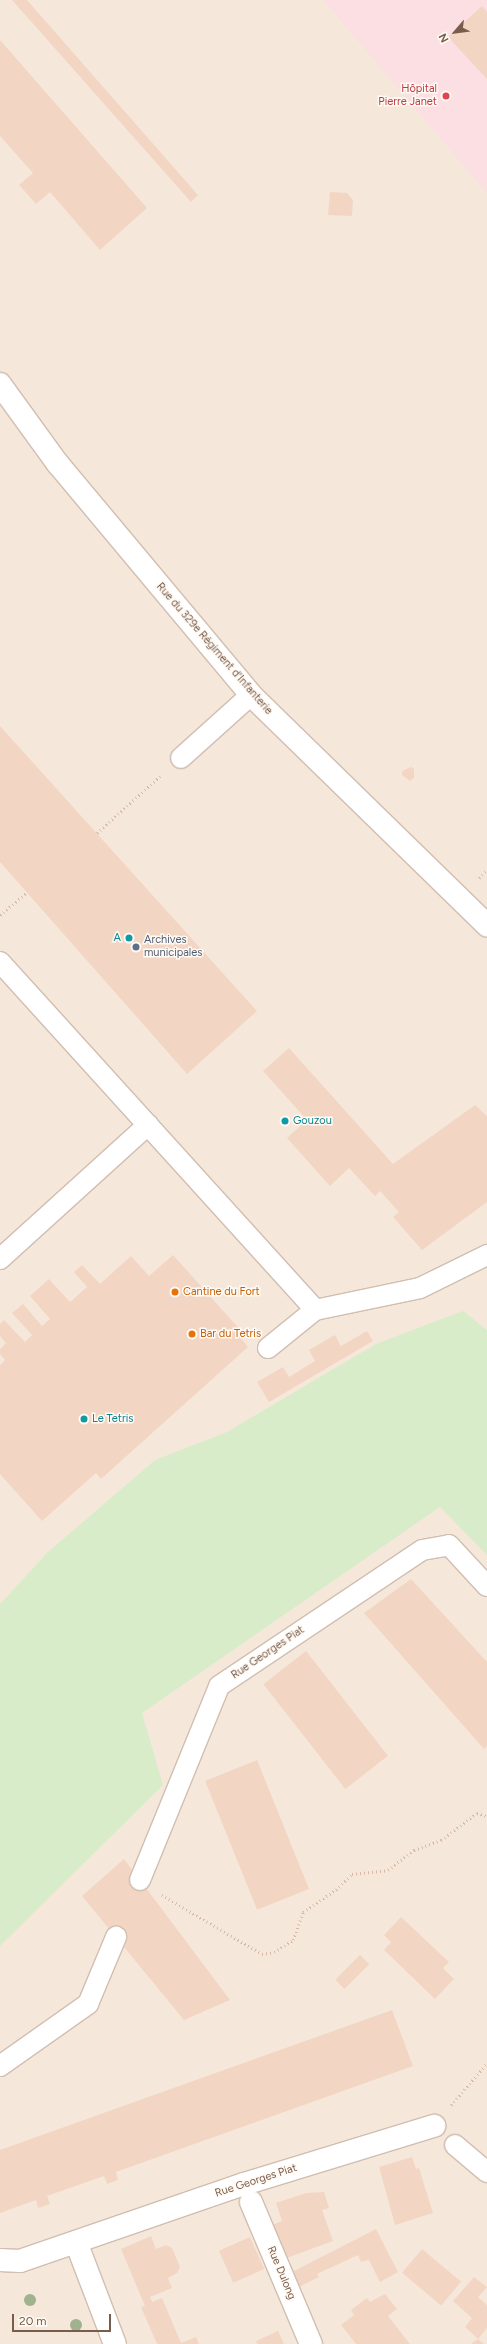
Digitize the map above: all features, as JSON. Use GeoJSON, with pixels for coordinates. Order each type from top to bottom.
{"type":"FeatureCollection","features":[{"type":"Feature","properties":{"kind":"street","name":"Rue du 329e Régiment d'Infanterie"},"geometry":{"type":"LineString","coordinates":[[0,384],[58,464],[251,695],[487,925]]}},
{"type":"Feature","properties":{"kind":"street","name":"Rue Georges Piat"},"geometry":{"type":"LineString","coordinates":[[0,2260],[20,2261],[244,2184],[434,2126]]}},
{"type":"Feature","properties":{"kind":"street","name":"Rue Dulong"},"geometry":{"type":"LineString","coordinates":[[252,2202],[311,2344]]}},
{"type":"Feature","properties":{"kind":"street"},"geometry":{"type":"LineString","coordinates":[[76,2242],[115,2344]]}},
{"type":"Feature","properties":{"kind":"lane"},"geometry":{"type":"LineString","coordinates":[[181,758],[251,695]]}},
{"type":"Feature","properties":{"kind":"lane"},"geometry":{"type":"LineString","coordinates":[[0,962],[315,1310]]}},
{"type":"Feature","properties":{"kind":"lane"},"geometry":{"type":"LineString","coordinates":[[0,1259],[148,1125]]}},
{"type":"Feature","properties":{"kind":"lane"},"geometry":{"type":"LineString","coordinates":[[268,1348],[315,1310],[420,1288],[487,1255]]}},
{"type":"Feature","properties":{"kind":"lane","name":"Rue Georges Piat"},"geometry":{"type":"LineString","coordinates":[[140,1880],[220,1686],[422,1550],[448,1546],[487,1586]]}},
{"type":"Feature","properties":{"kind":"lane"},"geometry":{"type":"LineString","coordinates":[[0,2066],[88,2004],[116,1937]]}},
{"type":"Feature","properties":{"kind":"lane"},"geometry":{"type":"LineString","coordinates":[[455,2145],[487,2172]]}},
{"type":"Feature","properties":{"kind":"path"},"geometry":{"type":"LineString","coordinates":[[97,833],[154,782]]}},
{"type":"Feature","properties":{"kind":"path"},"geometry":{"type":"LineString","coordinates":[[0,915],[27,892]]}},
{"type":"Feature","properties":{"kind":"path"},"geometry":{"type":"LineString","coordinates":[[162,1894],[262,1954],[274,1952],[293,1940],[303,1912],[336,1890],[352,1874],[388,1870],[414,1850],[441,1840],[477,1813],[487,1816]]}},
{"type":"Feature","properties":{"kind":"path"},"geometry":{"type":"LineString","coordinates":[[434,2126],[487,2063]]}},
{"type":"Feature","properties":{"kind":"shaded area"},"geometry":{"type":"Polygon","coordinates":[[[0,0],[487,0],[487,2344],[0,2344],[0,0]]]}},
{"type":"Feature","properties":{"kind":"shaded area","name":"Hôpital Pierre Janet"},"geometry":{"type":"Polygon","coordinates":[[[323,0],[487,0],[487,193],[323,0]]]}},
{"type":"Feature","properties":{"kind":"green space"},"geometry":{"type":"Polygon","coordinates":[[[463,1311],[487,1330],[487,1555],[440,1507],[142,1713],[163,1785],[0,1946],[0,1604],[48,1552],[155,1460],[227,1432],[376,1344],[463,1311]]]}},
{"type":"Feature","properties":{"kind":"building"},"geometry":{"type":"Polygon","coordinates":[[[12,0],[27,0],[198,195],[191,202],[12,0]]]}},
{"type":"Feature","properties":{"kind":"building"},"geometry":{"type":"Polygon","coordinates":[[[482,6],[487,12],[487,79],[448,37],[482,6]]]}},
{"type":"Feature","properties":{"kind":"building"},"geometry":{"type":"Polygon","coordinates":[[[0,40],[147,208],[100,250],[50,192],[36,204],[19,185],[33,173],[0,136],[0,40]]]}},
{"type":"Feature","properties":{"kind":"building"},"geometry":{"type":"Polygon","coordinates":[[[330,192],[347,193],[353,200],[352,216],[328,215],[330,192]]]}},
{"type":"Feature","properties":{"kind":"building","name":"A"},"geometry":{"type":"Polygon","coordinates":[[[0,726],[257,1011],[187,1074],[0,862],[0,726]]]}},
{"type":"Feature","properties":{"kind":"building"},"geometry":{"type":"Polygon","coordinates":[[[411,767],[414,769],[414,778],[410,781],[402,775],[402,771],[411,767]]]}},
{"type":"Feature","properties":{"kind":"building"},"geometry":{"type":"Polygon","coordinates":[[[289,1048],[393,1164],[475,1105],[487,1116],[487,1202],[422,1250],[393,1217],[399,1212],[380,1191],[375,1196],[349,1168],[330,1186],[287,1138],[307,1120],[263,1071],[289,1048]]]}},
{"type":"Feature","properties":{"kind":"building","name":"Le Tetris"},"geometry":{"type":"Polygon","coordinates":[[[173,1255],[244,1334],[240,1337],[248,1347],[101,1479],[96,1473],[42,1521],[0,1474],[0,1365],[5,1360],[0,1354],[0,1349],[6,1343],[0,1336],[0,1324],[4,1320],[25,1342],[32,1335],[12,1313],[23,1304],[42,1326],[50,1319],[30,1296],[49,1279],[70,1302],[87,1287],[74,1272],[82,1265],[100,1284],[131,1256],[149,1276],[173,1255]]]}},
{"type":"Feature","properties":{"kind":"building"},"geometry":{"type":"Polygon","coordinates":[[[367,1331],[373,1341],[269,1402],[257,1382],[283,1367],[289,1377],[315,1361],[309,1350],[335,1335],[341,1346],[367,1331]]]}},
{"type":"Feature","properties":{"kind":"building"},"geometry":{"type":"Polygon","coordinates":[[[411,1579],[487,1662],[487,1746],[484,1749],[364,1613],[411,1579]]]}},
{"type":"Feature","properties":{"kind":"building"},"geometry":{"type":"Polygon","coordinates":[[[306,1651],[388,1756],[345,1789],[263,1684],[306,1651]]]}},
{"type":"Feature","properties":{"kind":"building"},"geometry":{"type":"Polygon","coordinates":[[[257,1760],[309,1889],[257,1910],[205,1781],[257,1760]]]}},
{"type":"Feature","properties":{"kind":"building"},"geometry":{"type":"Polygon","coordinates":[[[124,1859],[230,2000],[184,2020],[82,1896],[124,1859]]]}},
{"type":"Feature","properties":{"kind":"building"},"geometry":{"type":"Polygon","coordinates":[[[401,1917],[449,1962],[443,1968],[454,1979],[435,1999],[384,1950],[391,1942],[384,1935],[401,1917]]]}},
{"type":"Feature","properties":{"kind":"building"},"geometry":{"type":"Polygon","coordinates":[[[360,1955],[369,1964],[344,1989],[335,1980],[360,1955]]]}},
{"type":"Feature","properties":{"kind":"building"},"geometry":{"type":"Polygon","coordinates":[[[392,2010],[413,2066],[116,2172],[118,2180],[107,2184],[104,2176],[47,2196],[50,2204],[38,2208],[36,2200],[0,2213],[0,2150],[392,2010]]]}},
{"type":"Feature","properties":{"kind":"building"},"geometry":{"type":"Polygon","coordinates":[[[412,2157],[416,2169],[419,2168],[433,2213],[395,2225],[379,2167],[412,2157]]]}},
{"type":"Feature","properties":{"kind":"building"},"geometry":{"type":"Polygon","coordinates":[[[324,2192],[329,2208],[322,2210],[333,2241],[284,2259],[272,2225],[282,2221],[276,2203],[306,2193],[324,2192]]]}},
{"type":"Feature","properties":{"kind":"building"},"geometry":{"type":"Polygon","coordinates":[[[376,2229],[398,2272],[380,2282],[369,2260],[361,2262],[358,2255],[317,2274],[319,2277],[297,2288],[290,2273],[376,2229]]]}},
{"type":"Feature","properties":{"kind":"building"},"geometry":{"type":"Polygon","coordinates":[[[151,2236],[156,2249],[166,2245],[172,2248],[180,2267],[177,2273],[168,2278],[172,2288],[150,2297],[152,2302],[162,2298],[181,2343],[196,2337],[199,2344],[157,2344],[141,2307],[145,2306],[121,2249],[151,2236]]]}},
{"type":"Feature","properties":{"kind":"building"},"geometry":{"type":"Polygon","coordinates":[[[250,2237],[264,2269],[233,2283],[219,2251],[250,2237]]]}},
{"type":"Feature","properties":{"kind":"building"},"geometry":{"type":"Polygon","coordinates":[[[422,2249],[461,2282],[441,2306],[402,2273],[422,2249]]]}},
{"type":"Feature","properties":{"kind":"building"},"geometry":{"type":"Polygon","coordinates":[[[474,2277],[487,2287],[478,2297],[487,2305],[487,2328],[478,2339],[465,2327],[472,2318],[453,2301],[474,2277]]]}},
{"type":"Feature","properties":{"kind":"building"},"geometry":{"type":"Polygon","coordinates":[[[385,2294],[397,2309],[388,2316],[410,2344],[356,2344],[341,2325],[354,2315],[351,2310],[367,2298],[370,2302],[385,2294]]]}},
{"type":"Feature","properties":{"kind":"building"},"geometry":{"type":"Polygon","coordinates":[[[278,2331],[284,2344],[257,2344],[256,2341],[278,2331]]]}},
{"type":"Feature","properties":{"kind":"building"},"geometry":{"type":"Polygon","coordinates":[[[478,2339],[484,2344],[471,2344],[478,2339]]]}},
{"type":"Feature","properties":{"kind":"place","name":"Hôpital Pierre Janet"},"geometry":{"type":"Point","coordinates":[446,96]}},
{"type":"Feature","properties":{"kind":"place","name":"A"},"geometry":{"type":"Point","coordinates":[129,938]}},
{"type":"Feature","properties":{"kind":"place","name":"Archives municipales"},"geometry":{"type":"Point","coordinates":[136,947]}},
{"type":"Feature","properties":{"kind":"place","name":"Gouzou"},"geometry":{"type":"Point","coordinates":[285,1121]}},
{"type":"Feature","properties":{"kind":"place","name":"Cantine du Fort"},"geometry":{"type":"Point","coordinates":[175,1292]}},
{"type":"Feature","properties":{"kind":"place","name":"Bar du Tetris"},"geometry":{"type":"Point","coordinates":[192,1334]}},
{"type":"Feature","properties":{"kind":"place","name":"Le Tetris"},"geometry":{"type":"Point","coordinates":[84,1419]}}]}
